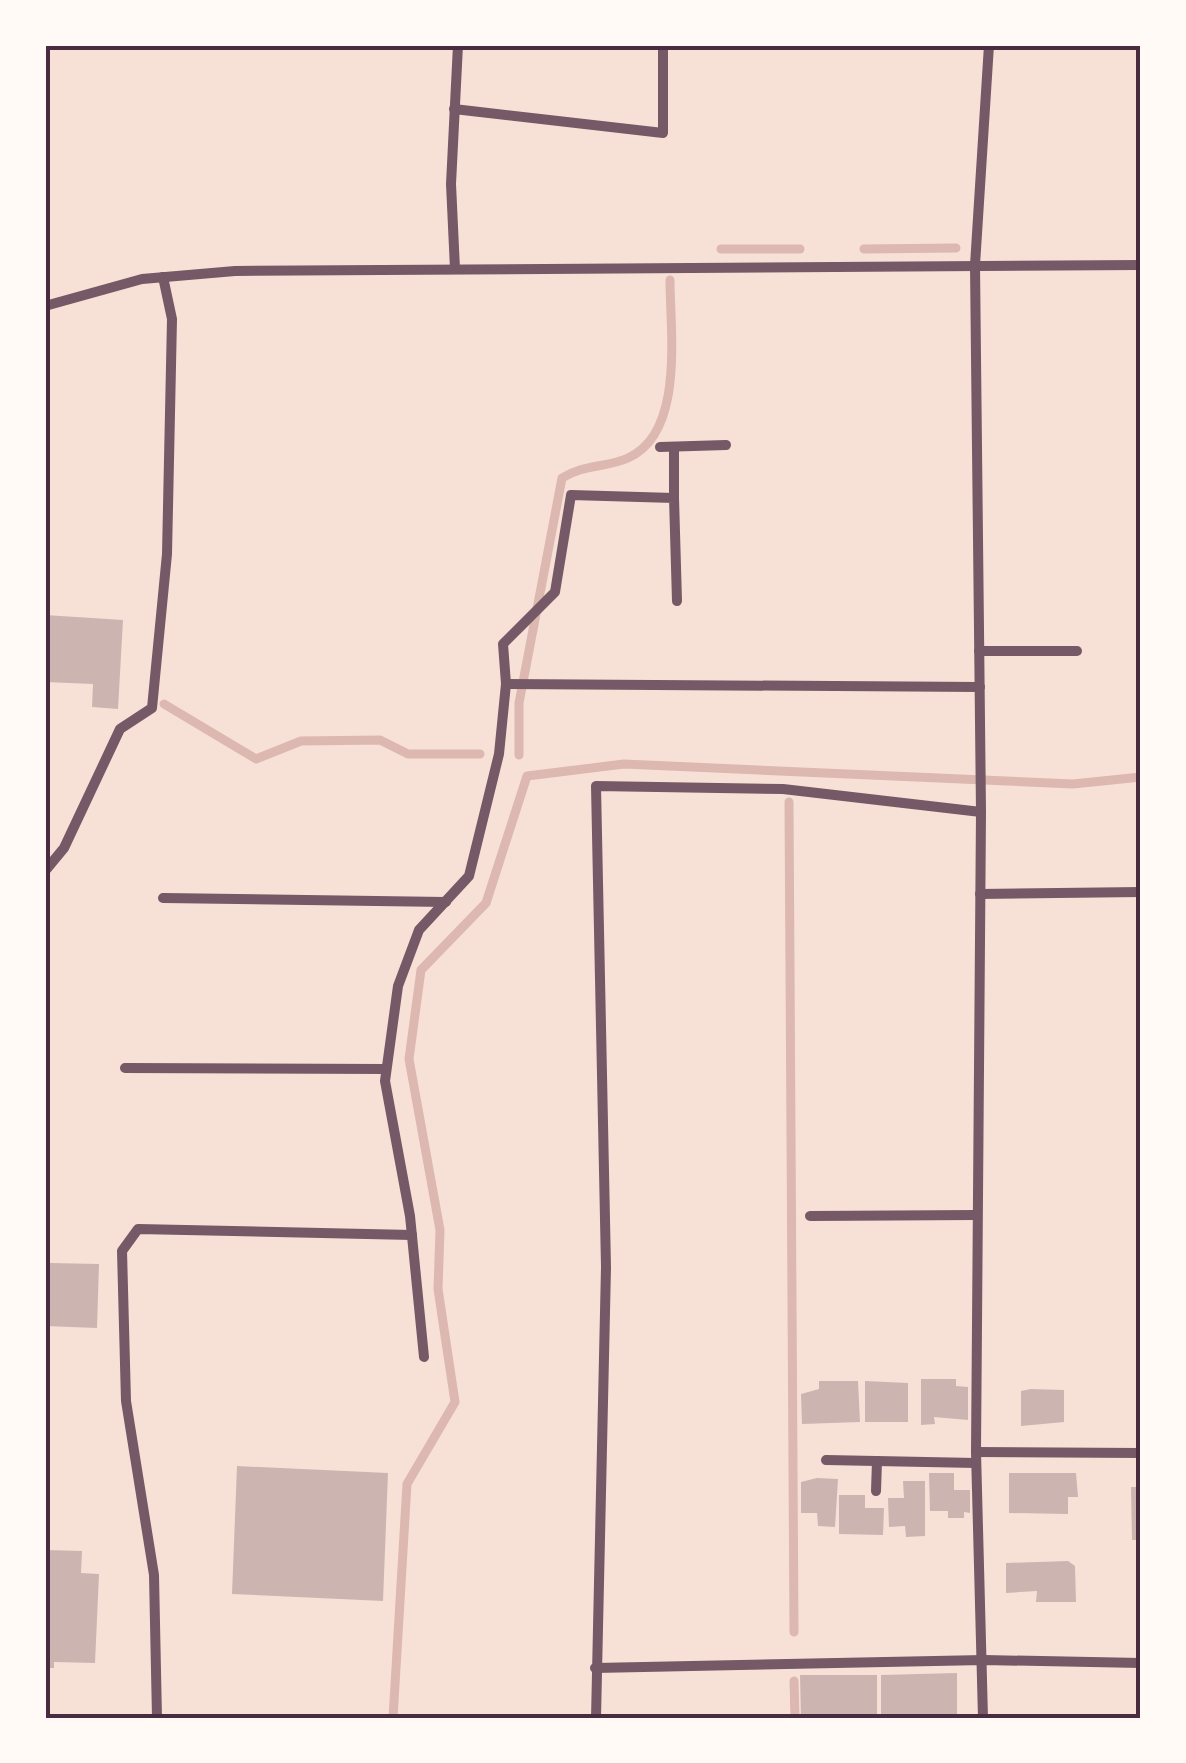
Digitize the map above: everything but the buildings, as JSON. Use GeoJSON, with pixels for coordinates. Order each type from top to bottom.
{"type":"FeatureCollection","features":[{"type":"Feature","properties":{"kind":"street"},"geometry":{"type":"LineString","coordinates":[[455,269],[450,184],[458,45]]}},
{"type":"Feature","properties":{"kind":"street"},"geometry":{"type":"LineString","coordinates":[[454,109],[663,133],[663,45]]}},
{"type":"Feature","properties":{"kind":"street"},"geometry":{"type":"LineString","coordinates":[[983,1718],[976,1457],[981,798],[975,266],[989,45]]}},
{"type":"Feature","properties":{"kind":"street"},"geometry":{"type":"LineString","coordinates":[[45,306],[163,277],[235,271],[1141,265]]}},
{"type":"Feature","properties":{"kind":"street"},"geometry":{"type":"LineString","coordinates":[[45,872],[64,848],[120,729],[152,708],[167,554],[172,319],[163,277]]}},
{"type":"Feature","properties":{"kind":"street"},"geometry":{"type":"LineString","coordinates":[[660,448],[726,445]]}},
{"type":"Feature","properties":{"kind":"street"},"geometry":{"type":"LineString","coordinates":[[674,447],[677,600]]}},
{"type":"Feature","properties":{"kind":"street"},"geometry":{"type":"LineString","coordinates":[[424,1357],[412,1235],[386,1069],[398,986],[418,930],[470,876],[500,754],[506,684],[503,644],[555,592],[570,496],[674,498]]}},
{"type":"Feature","properties":{"kind":"street"},"geometry":{"type":"LineString","coordinates":[[980,651],[1077,650]]}},
{"type":"Feature","properties":{"kind":"street"},"geometry":{"type":"LineString","coordinates":[[506,684],[980,687]]}},
{"type":"Feature","properties":{"kind":"street"},"geometry":{"type":"LineString","coordinates":[[596,1718],[606,1268],[596,786],[784,789],[981,812]]}},
{"type":"Feature","properties":{"kind":"street"},"geometry":{"type":"LineString","coordinates":[[980,894],[1141,892]]}},
{"type":"Feature","properties":{"kind":"street"},"geometry":{"type":"LineString","coordinates":[[163,898],[446,902]]}},
{"type":"Feature","properties":{"kind":"street"},"geometry":{"type":"LineString","coordinates":[[125,1068],[386,1069]]}},
{"type":"Feature","properties":{"kind":"street"},"geometry":{"type":"LineString","coordinates":[[810,1216],[976,1215]]}},
{"type":"Feature","properties":{"kind":"street"},"geometry":{"type":"LineString","coordinates":[[157,1718],[154,1574],[126,1402],[122,1251],[138,1229],[412,1235]]}},
{"type":"Feature","properties":{"kind":"street"},"geometry":{"type":"LineString","coordinates":[[826,1460],[1141,1453]]}},
{"type":"Feature","properties":{"kind":"street"},"geometry":{"type":"LineString","coordinates":[[876,1491],[878,1461]]}},
{"type":"Feature","properties":{"kind":"street"},"geometry":{"type":"LineString","coordinates":[[595,1668],[984,1660],[1141,1663]]}},
{"type":"Feature","properties":{"kind":"waterway"},"geometry":{"type":"LineString","coordinates":[[864,249],[956,248]]}},
{"type":"Feature","properties":{"kind":"waterway"},"geometry":{"type":"LineString","coordinates":[[721,249],[800,249]]}},
{"type":"Feature","properties":{"kind":"waterway"},"geometry":{"type":"LineString","coordinates":[[519,755],[519,703],[562,478],[578,470],[628,458],[646,445],[659,427],[670,379],[670,280]]}},
{"type":"Feature","properties":{"kind":"waterway"},"geometry":{"type":"LineString","coordinates":[[164,704],[256,759],[301,741],[380,740],[408,754],[480,754]]}},
{"type":"Feature","properties":{"kind":"waterway"},"geometry":{"type":"LineString","coordinates":[[393,1718],[407,1484],[455,1402],[438,1289],[440,1230],[409,1059],[421,970],[486,903],[527,776],[624,764],[1073,784],[1141,777]]}},
{"type":"Feature","properties":{"kind":"waterway"},"geometry":{"type":"LineString","coordinates":[[789,802],[794,1632]]}},
{"type":"Feature","properties":{"kind":"waterway"},"geometry":{"type":"LineString","coordinates":[[794,1681],[795,1718]]}}]}
